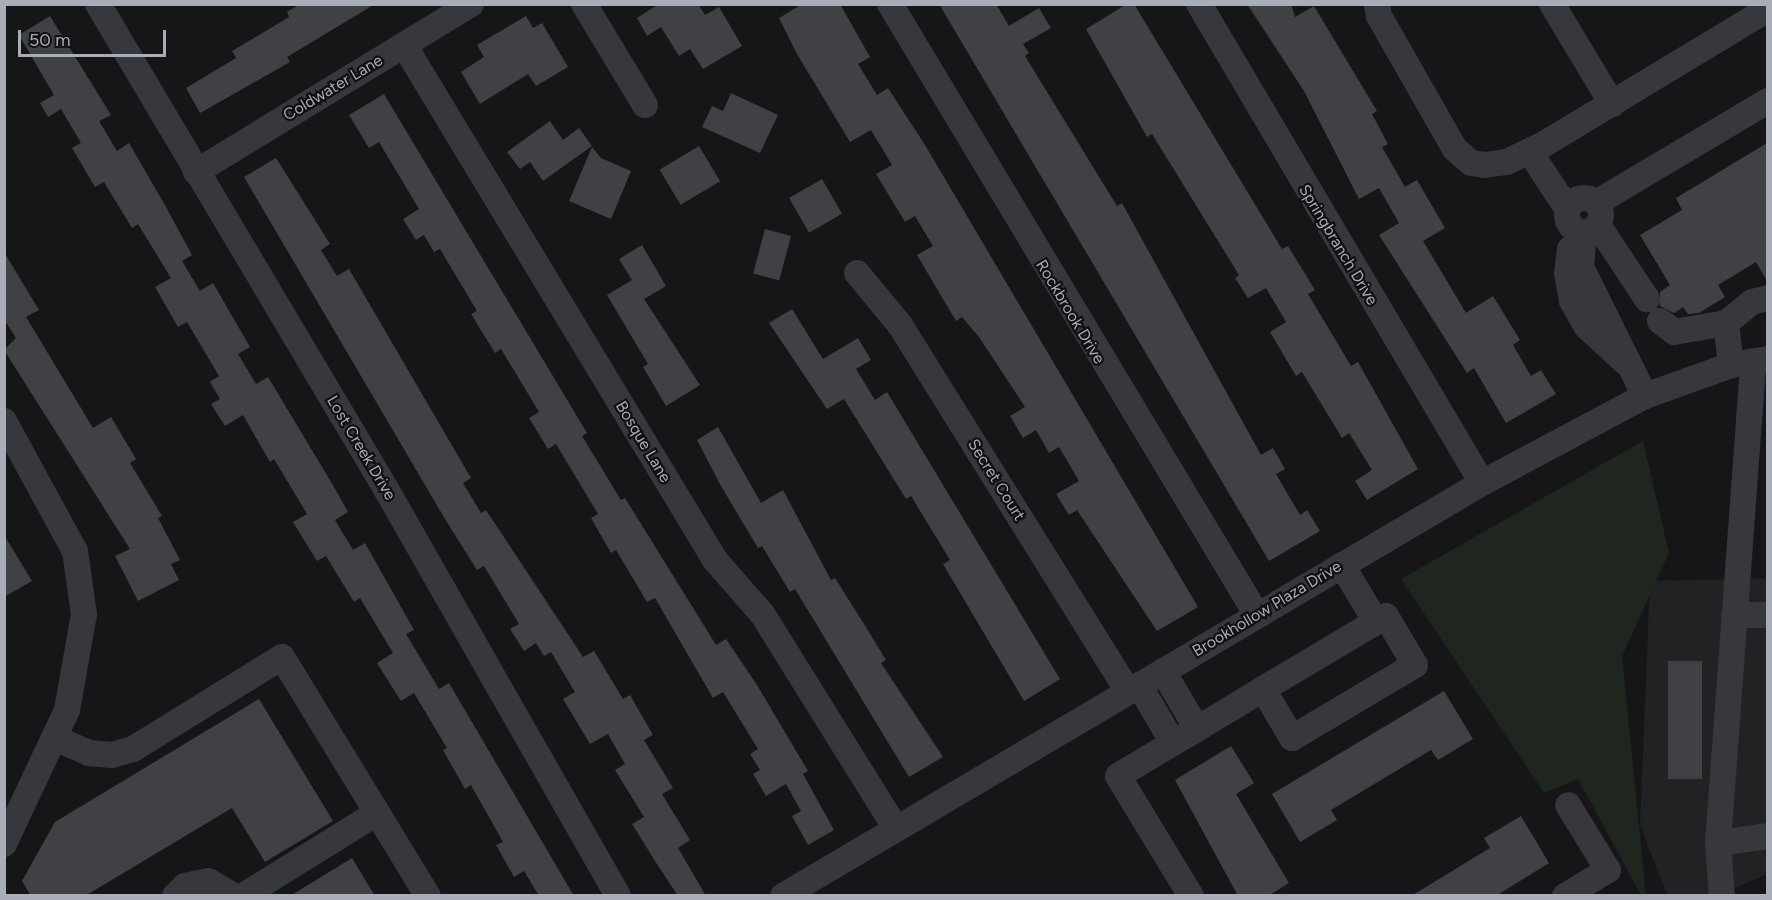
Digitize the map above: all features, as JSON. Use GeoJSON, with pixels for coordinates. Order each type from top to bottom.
{"type":"FeatureCollection","features":[{"type":"Feature","properties":{"kind":"street","name":"Lost Creek Drive"},"geometry":{"type":"LineString","coordinates":[[98,4],[386,489],[618,896]]}},
{"type":"Feature","properties":{"kind":"street","name":"Coldwater Lane"},"geometry":{"type":"LineString","coordinates":[[196,172],[471,4]]}},
{"type":"Feature","properties":{"kind":"street"},"geometry":{"type":"LineString","coordinates":[[584,4],[645,105]]}},
{"type":"Feature","properties":{"kind":"street","name":"Rockbrook Drive"},"geometry":{"type":"LineString","coordinates":[[890,4],[1257,615]]}},
{"type":"Feature","properties":{"kind":"street","name":"Springbranch Drive"},"geometry":{"type":"LineString","coordinates":[[1199,4],[1482,483]]}},
{"type":"Feature","properties":{"kind":"street"},"geometry":{"type":"LineString","coordinates":[[1377,4],[1378,16],[1455,149],[1471,163],[1485,165],[1507,162],[1538,148],[1612,104],[1737,14],[1767,9]]}},
{"type":"Feature","properties":{"kind":"street"},"geometry":{"type":"LineString","coordinates":[[1552,4],[1612,104]]}},
{"type":"Feature","properties":{"kind":"street","name":"Bosque Lane"},"geometry":{"type":"LineString","coordinates":[[404,45],[715,560],[763,615],[896,828]]}},
{"type":"Feature","properties":{"kind":"street"},"geometry":{"type":"LineString","coordinates":[[1645,396],[1625,362],[1587,327],[1572,301],[1566,273],[1583,216],[1767,101]]}},
{"type":"Feature","properties":{"kind":"street"},"geometry":{"type":"LineString","coordinates":[[1538,148],[1583,216],[1647,299]]}},
{"type":"Feature","properties":{"kind":"street","name":"Secret Court"},"geometry":{"type":"LineString","coordinates":[[857,273],[900,325],[1134,688],[1173,743]]}},
{"type":"Feature","properties":{"kind":"street"},"geometry":{"type":"LineString","coordinates":[[1660,321],[1674,332],[1726,323],[1752,302],[1767,298]]}},
{"type":"Feature","properties":{"kind":"street"},"geometry":{"type":"LineString","coordinates":[[1722,896],[1718,843],[1750,361],[1726,323]]}},
{"type":"Feature","properties":{"kind":"street","name":"Brookhollow Plaza Drive"},"geometry":{"type":"LineString","coordinates":[[783,896],[1482,483],[1645,396],[1750,361]]}},
{"type":"Feature","properties":{"kind":"street"},"geometry":{"type":"LineString","coordinates":[[4,421],[63,524],[82,577],[79,657],[67,710],[4,844]]}},
{"type":"Feature","properties":{"kind":"street"},"geometry":{"type":"LineString","coordinates":[[1342,565],[1376,622]]}},
{"type":"Feature","properties":{"kind":"street"},"geometry":{"type":"LineString","coordinates":[[1734,615],[1767,615]]}},
{"type":"Feature","properties":{"kind":"street"},"geometry":{"type":"LineString","coordinates":[[1191,896],[1118,776],[1386,616],[1415,665],[1292,738],[1263,690]]}},
{"type":"Feature","properties":{"kind":"street"},"geometry":{"type":"LineString","coordinates":[[54,738],[89,753],[112,755],[133,748],[282,657],[428,896]]}},
{"type":"Feature","properties":{"kind":"street"},"geometry":{"type":"LineString","coordinates":[[1163,671],[1197,729]]}},
{"type":"Feature","properties":{"kind":"street"},"geometry":{"type":"LineString","coordinates":[[1565,896],[1608,870],[1568,805]]}},
{"type":"Feature","properties":{"kind":"street"},"geometry":{"type":"LineString","coordinates":[[243,896],[377,813]]}},
{"type":"Feature","properties":{"kind":"street"},"geometry":{"type":"LineString","coordinates":[[1718,843],[1767,836]]}},
{"type":"Feature","properties":{"kind":"street"},"geometry":{"type":"LineString","coordinates":[[175,896],[185,886],[208,881],[234,896]]}},
{"type":"Feature","properties":{"kind":"shaded area"},"geometry":{"type":"Polygon","coordinates":[[[1643,441],[1669,553],[1622,656],[1646,896],[1641,895],[1578,779],[1544,793],[1401,579],[1643,441]]]}},
{"type":"Feature","properties":{"kind":"shaded area"},"geometry":{"type":"Polygon","coordinates":[[[1767,578],[1767,874],[1718,895],[1667,895],[1640,825],[1650,581],[1767,578]]]}},
{"type":"Feature","properties":{"kind":"building"},"geometry":{"type":"Polygon","coordinates":[[[300,4],[375,4],[287,57],[290,62],[200,113],[186,88],[236,58],[232,51],[289,17],[287,12],[300,4]]]}},
{"type":"Feature","properties":{"kind":"building"},"geometry":{"type":"Polygon","coordinates":[[[659,4],[698,4],[705,15],[719,7],[742,46],[703,69],[690,49],[679,56],[661,27],[647,36],[637,18],[659,4]]]}},
{"type":"Feature","properties":{"kind":"building"},"geometry":{"type":"Polygon","coordinates":[[[802,4],[840,4],[870,57],[858,64],[877,95],[888,88],[925,145],[1198,607],[1157,631],[1077,510],[1069,515],[1056,494],[1079,481],[1059,447],[1049,453],[1036,430],[1023,438],[1010,416],[1025,407],[979,337],[962,317],[956,321],[917,255],[933,246],[915,216],[905,222],[876,174],[892,165],[871,130],[850,142],[797,54],[779,18],[802,4]]]}},
{"type":"Feature","properties":{"kind":"building"},"geometry":{"type":"Polygon","coordinates":[[[939,4],[996,4],[1009,26],[1039,8],[1051,28],[1023,44],[1029,53],[1025,56],[1117,206],[1122,203],[1261,455],[1273,448],[1285,469],[1276,474],[1300,515],[1307,510],[1320,531],[1269,561],[939,4]]]}},
{"type":"Feature","properties":{"kind":"building"},"geometry":{"type":"Polygon","coordinates":[[[1127,4],[1134,4],[1282,249],[1288,246],[1315,290],[1308,294],[1351,366],[1358,362],[1418,469],[1367,500],[1355,481],[1372,470],[1349,433],[1342,438],[1302,372],[1296,376],[1270,332],[1286,322],[1266,288],[1248,298],[1235,278],[1239,275],[1152,134],[1147,137],[1086,29],[1127,4]]]}},
{"type":"Feature","properties":{"kind":"building"},"geometry":{"type":"Polygon","coordinates":[[[1247,4],[1291,4],[1295,17],[1314,6],[1377,111],[1372,114],[1388,144],[1382,147],[1405,187],[1417,180],[1445,228],[1423,241],[1466,313],[1493,296],[1520,340],[1513,345],[1531,376],[1541,370],[1556,394],[1506,423],[1474,368],[1467,373],[1379,235],[1399,223],[1379,188],[1359,199],[1304,91],[1247,4]]]}},
{"type":"Feature","properties":{"kind":"building"},"geometry":{"type":"Polygon","coordinates":[[[50,16],[111,115],[99,121],[117,151],[129,143],[166,207],[192,255],[182,261],[200,291],[213,283],[250,347],[238,354],[256,384],[268,377],[334,487],[348,512],[335,520],[353,550],[365,543],[414,630],[406,634],[439,689],[449,683],[574,896],[539,896],[524,871],[514,877],[496,845],[503,842],[471,785],[465,789],[443,750],[447,748],[414,693],[401,701],[377,663],[393,653],[360,598],[354,602],[326,556],[317,561],[293,522],[307,514],[274,459],[270,462],[243,415],[225,426],[211,404],[220,399],[210,382],[219,376],[187,322],[178,327],[155,287],[171,278],[138,224],[132,228],[104,182],[95,187],[72,148],[81,143],[61,109],[48,117],[40,103],[54,95],[19,35],[50,16]]]}},
{"type":"Feature","properties":{"kind":"building"},"geometry":{"type":"Polygon","coordinates":[[[526,16],[533,28],[542,23],[568,67],[536,86],[528,74],[480,104],[461,72],[484,57],[477,45],[526,16]]]}},
{"type":"Feature","properties":{"kind":"building"},"geometry":{"type":"Polygon","coordinates":[[[731,93],[778,115],[760,153],[702,127],[712,106],[723,111],[731,93]]]}},
{"type":"Feature","properties":{"kind":"building"},"geometry":{"type":"Polygon","coordinates":[[[384,94],[587,433],[582,436],[621,500],[625,498],[716,645],[726,639],[757,685],[808,771],[803,774],[834,830],[808,845],[792,816],[801,811],[786,784],[766,796],[753,774],[760,770],[750,754],[758,749],[723,692],[713,698],[655,598],[647,602],[616,550],[611,553],[591,518],[598,514],[556,444],[548,449],[529,418],[539,412],[501,349],[495,353],[471,314],[477,311],[440,249],[434,252],[424,235],[416,240],[403,219],[419,209],[379,142],[369,148],[349,115],[384,94]]]}},
{"type":"Feature","properties":{"kind":"building"},"geometry":{"type":"Polygon","coordinates":[[[550,121],[563,140],[579,128],[592,146],[543,181],[530,162],[520,169],[507,152],[550,121]]]}},
{"type":"Feature","properties":{"kind":"building"},"geometry":{"type":"Polygon","coordinates":[[[1767,143],[1767,281],[1756,262],[1718,285],[1725,297],[1699,313],[1688,314],[1683,307],[1674,313],[1660,306],[1660,292],[1670,285],[1640,235],[1682,210],[1676,198],[1767,143]]]}},
{"type":"Feature","properties":{"kind":"building"},"geometry":{"type":"Polygon","coordinates":[[[699,146],[720,181],[681,205],[660,170],[699,146]]]}},
{"type":"Feature","properties":{"kind":"building"},"geometry":{"type":"Polygon","coordinates":[[[592,147],[601,158],[631,171],[611,219],[569,201],[592,147]]]}},
{"type":"Feature","properties":{"kind":"building"},"geometry":{"type":"Polygon","coordinates":[[[276,158],[330,244],[321,250],[337,276],[349,269],[471,478],[463,483],[481,513],[486,510],[583,657],[594,651],[623,699],[630,695],[653,735],[644,740],[673,788],[662,794],[690,840],[678,848],[706,896],[678,896],[655,861],[632,824],[644,817],[615,770],[625,764],[608,734],[590,744],[563,699],[575,692],[551,652],[544,656],[536,643],[524,651],[510,629],[519,624],[484,566],[477,570],[445,519],[244,177],[276,158]]]}},
{"type":"Feature","properties":{"kind":"building"},"geometry":{"type":"Polygon","coordinates":[[[822,179],[842,214],[809,233],[789,198],[822,179]]]}},
{"type":"Feature","properties":{"kind":"building"},"geometry":{"type":"Polygon","coordinates":[[[765,229],[791,236],[779,280],[753,273],[765,229]]]}},
{"type":"Feature","properties":{"kind":"building"},"geometry":{"type":"Polygon","coordinates":[[[642,245],[666,286],[644,299],[700,385],[666,406],[643,367],[648,364],[607,295],[632,280],[619,259],[642,245]]]}},
{"type":"Feature","properties":{"kind":"building"},"geometry":{"type":"Polygon","coordinates":[[[4,252],[39,310],[26,317],[93,428],[111,417],[136,459],[130,463],[162,516],[158,518],[180,560],[171,564],[179,580],[138,601],[115,556],[130,549],[4,350],[16,338],[4,319],[4,252]]]}},
{"type":"Feature","properties":{"kind":"building"},"geometry":{"type":"Polygon","coordinates":[[[792,309],[823,359],[858,338],[871,360],[856,369],[875,400],[887,392],[1060,679],[1024,701],[943,564],[950,560],[911,496],[906,499],[844,399],[827,409],[769,323],[792,309]]]}},
{"type":"Feature","properties":{"kind":"building"},"geometry":{"type":"Polygon","coordinates":[[[718,427],[761,503],[783,490],[831,580],[835,578],[886,660],[881,663],[943,757],[909,777],[795,589],[790,592],[762,546],[758,548],[721,486],[697,440],[718,427]]]}},
{"type":"Feature","properties":{"kind":"building"},"geometry":{"type":"Polygon","coordinates":[[[4,535],[32,581],[4,597],[4,535]]]}},
{"type":"Feature","properties":{"kind":"building"},"geometry":{"type":"Polygon","coordinates":[[[1668,661],[1702,661],[1702,779],[1668,779],[1668,661]]]}},
{"type":"Feature","properties":{"kind":"building"},"geometry":{"type":"Polygon","coordinates":[[[1444,691],[1473,739],[1438,760],[1431,750],[1331,810],[1337,820],[1300,842],[1272,794],[1444,691]]]}},
{"type":"Feature","properties":{"kind":"building"},"geometry":{"type":"Polygon","coordinates":[[[259,699],[333,821],[265,862],[232,808],[85,896],[31,896],[22,881],[55,822],[259,699]]]}},
{"type":"Feature","properties":{"kind":"building"},"geometry":{"type":"Polygon","coordinates":[[[1231,746],[1254,783],[1236,794],[1289,883],[1268,896],[1238,896],[1175,780],[1231,746]]]}},
{"type":"Feature","properties":{"kind":"building"},"geometry":{"type":"Polygon","coordinates":[[[1521,816],[1549,863],[1496,896],[1411,896],[1490,848],[1484,838],[1521,816]]]}},
{"type":"Feature","properties":{"kind":"building"},"geometry":{"type":"Polygon","coordinates":[[[352,858],[375,896],[290,896],[352,858]]]}}]}
